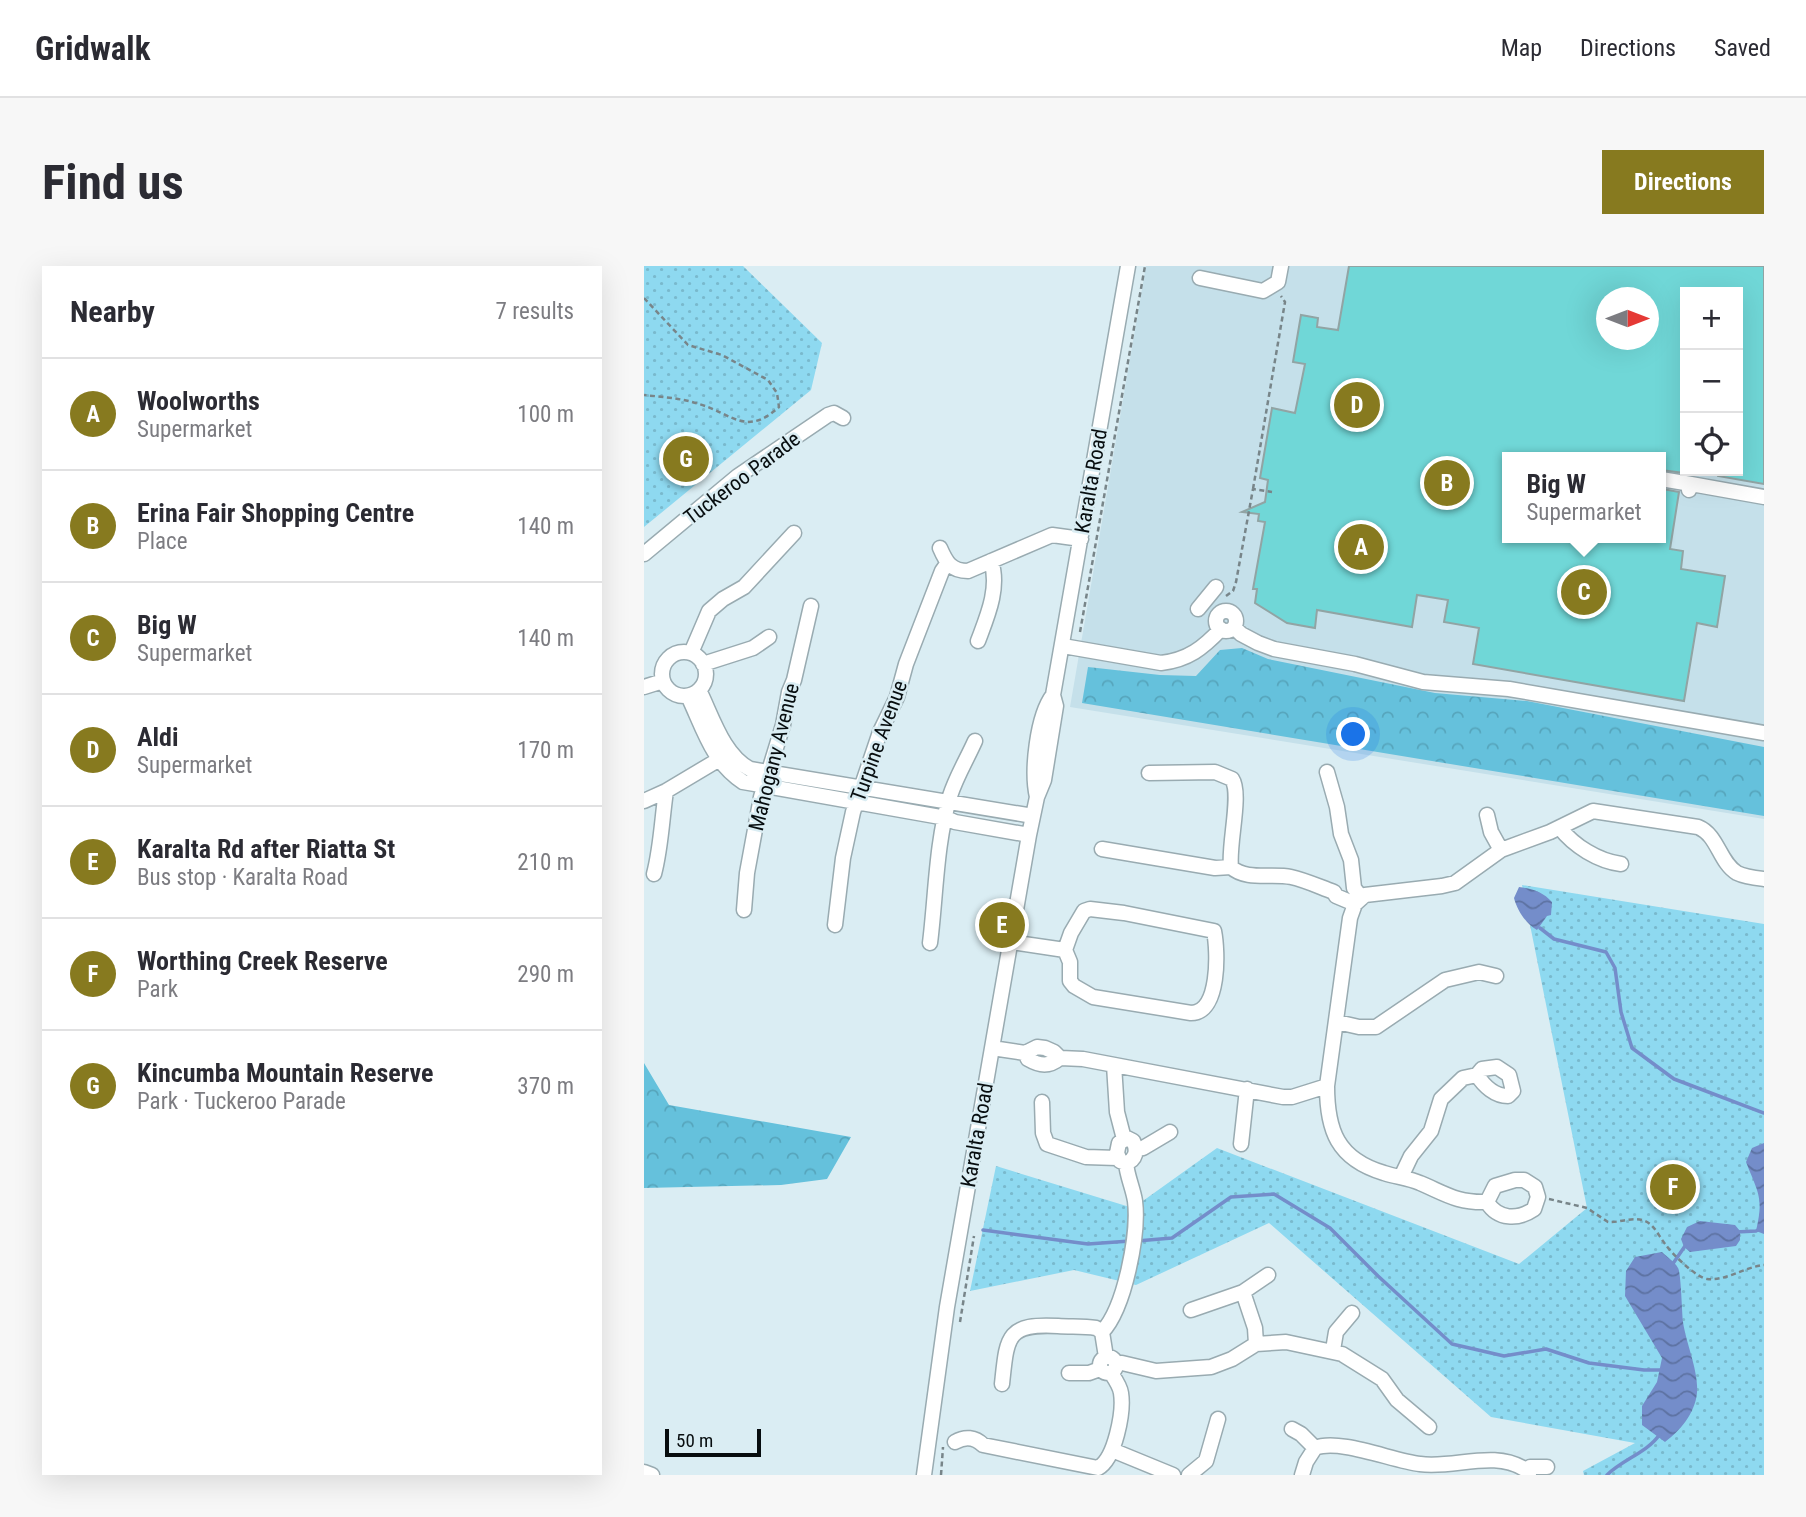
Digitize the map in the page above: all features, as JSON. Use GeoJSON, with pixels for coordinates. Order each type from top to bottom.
{"type":"FeatureCollection","features":[{"type":"Feature","properties":{"kind":"street","name":"Karalta Road"},"geometry":{"type":"LineString","coordinates":[[924,1475],[942,1441],[945,1320],[1029,835],[1037,797],[1044,780],[1056,706],[1054,695],[1128,266]]}},
{"type":"Feature","properties":{"kind":"street"},"geometry":{"type":"LineString","coordinates":[[1200,278],[1264,291],[1278,282],[1281,266]]}},
{"type":"Feature","properties":{"kind":"street","name":"Tuckeroo Parade"},"geometry":{"type":"LineString","coordinates":[[644,554],[749,468],[828,415],[834,413],[843,418]]}},
{"type":"Feature","properties":{"kind":"street"},"geometry":{"type":"LineString","coordinates":[[1666,480],[1690,487],[1764,498]]}},
{"type":"Feature","properties":{"kind":"street"},"geometry":{"type":"LineString","coordinates":[[691,653],[714,605],[751,581],[794,533]]}},
{"type":"Feature","properties":{"kind":"street"},"geometry":{"type":"LineString","coordinates":[[940,548],[947,564],[953,568],[968,570],[1052,535],[1081,539]]}},
{"type":"Feature","properties":{"kind":"street"},"geometry":{"type":"LineString","coordinates":[[978,641],[988,615],[994,586],[991,561]]}},
{"type":"Feature","properties":{"kind":"street","name":"Turpine Avenue"},"geometry":{"type":"LineString","coordinates":[[835,925],[843,858],[858,795],[880,733],[897,697],[906,664],[942,570],[947,564]]}},
{"type":"Feature","properties":{"kind":"street"},"geometry":{"type":"LineString","coordinates":[[1198,609],[1219,592]]}},
{"type":"Feature","properties":{"kind":"street","name":"Mahogany Avenue"},"geometry":{"type":"LineString","coordinates":[[744,910],[747,873],[764,787],[811,606]]}},
{"type":"Feature","properties":{"kind":"street"},"geometry":{"type":"LineString","coordinates":[[1063,646],[1161,663],[1189,657],[1227,628],[1274,649],[1355,664],[1413,680],[1509,689],[1764,733]]}},
{"type":"Feature","properties":{"kind":"street"},"geometry":{"type":"LineString","coordinates":[[703,664],[753,648],[769,637]]}},
{"type":"Feature","properties":{"kind":"street"},"geometry":{"type":"LineString","coordinates":[[680,652],[691,653],[703,664],[705,678],[694,693],[672,693],[663,681],[662,671],[671,656],[680,652]]}},
{"type":"Feature","properties":{"kind":"street"},"geometry":{"type":"LineString","coordinates":[[644,687],[663,681]]}},
{"type":"Feature","properties":{"kind":"street"},"geometry":{"type":"LineString","coordinates":[[694,693],[729,750],[741,764],[750,769],[858,795]]}},
{"type":"Feature","properties":{"kind":"street"},"geometry":{"type":"LineString","coordinates":[[694,693],[718,761],[743,782],[764,787],[858,795],[947,810],[1033,816]]}},
{"type":"Feature","properties":{"kind":"street"},"geometry":{"type":"LineString","coordinates":[[930,943],[934,886],[947,810],[975,741]]}},
{"type":"Feature","properties":{"kind":"street"},"geometry":{"type":"LineString","coordinates":[[644,801],[718,761]]}},
{"type":"Feature","properties":{"kind":"street"},"geometry":{"type":"LineString","coordinates":[[1149,773],[1215,772],[1231,779],[1235,789],[1230,845],[1231,867],[1237,873],[1247,875],[1292,877],[1334,892],[1336,896],[1442,887],[1455,883],[1501,850],[1560,828],[1593,811],[1698,827],[1711,836],[1727,863],[1736,872],[1764,879]]}},
{"type":"Feature","properties":{"kind":"street"},"geometry":{"type":"LineString","coordinates":[[1327,772],[1341,834],[1352,860],[1356,896],[1350,918],[1328,1086],[1330,1125],[1340,1146],[1376,1170],[1420,1182],[1455,1200],[1468,1203],[1487,1202]]}},
{"type":"Feature","properties":{"kind":"street"},"geometry":{"type":"LineString","coordinates":[[654,874],[666,791]]}},
{"type":"Feature","properties":{"kind":"street"},"geometry":{"type":"LineString","coordinates":[[947,810],[954,822],[1029,835]]}},
{"type":"Feature","properties":{"kind":"street"},"geometry":{"type":"LineString","coordinates":[[1487,815],[1491,832],[1501,850]]}},
{"type":"Feature","properties":{"kind":"street"},"geometry":{"type":"LineString","coordinates":[[1560,828],[1599,859],[1620,864]]}},
{"type":"Feature","properties":{"kind":"street"},"geometry":{"type":"LineString","coordinates":[[1102,849],[1215,868],[1231,867]]}},
{"type":"Feature","properties":{"kind":"street"},"geometry":{"type":"LineString","coordinates":[[1090,909],[1209,929],[1214,931],[1216,958],[1211,996],[1203,1010],[1198,1013],[1093,997],[1082,992],[1070,981],[1070,962],[1065,950],[1070,933],[1084,911],[1090,909]]}},
{"type":"Feature","properties":{"kind":"street"},"geometry":{"type":"LineString","coordinates":[[1011,942],[1065,950]]}},
{"type":"Feature","properties":{"kind":"street"},"geometry":{"type":"LineString","coordinates":[[1337,1022],[1359,1027],[1376,1027],[1445,980],[1479,972],[1496,976]]}},
{"type":"Feature","properties":{"kind":"street"},"geometry":{"type":"LineString","coordinates":[[992,1048],[1025,1053],[1028,1059],[1043,1065],[1053,1064],[1060,1058],[1072,1058],[1292,1097],[1328,1086]]}},
{"type":"Feature","properties":{"kind":"street"},"geometry":{"type":"LineString","coordinates":[[1114,1065],[1117,1112],[1124,1139]]}},
{"type":"Feature","properties":{"kind":"street"},"geometry":{"type":"LineString","coordinates":[[1401,1177],[1411,1156],[1431,1131],[1441,1099],[1463,1078],[1477,1075]]}},
{"type":"Feature","properties":{"kind":"street"},"geometry":{"type":"LineString","coordinates":[[1241,1144],[1247,1089]]}},
{"type":"Feature","properties":{"kind":"street"},"geometry":{"type":"LineString","coordinates":[[1042,1102],[1043,1133],[1047,1144],[1086,1157],[1132,1160],[1136,1149],[1132,1140],[1124,1139]]}},
{"type":"Feature","properties":{"kind":"street"},"geometry":{"type":"LineString","coordinates":[[1136,1149],[1143,1148],[1170,1132]]}},
{"type":"Feature","properties":{"kind":"street"},"geometry":{"type":"LineString","coordinates":[[942,1441],[976,1449],[983,1445],[1090,1468],[1103,1465],[1112,1450],[1122,1399],[1119,1386],[1108,1366],[1102,1332],[1111,1319],[1129,1273],[1133,1232],[1135,1198],[1117,1148],[1124,1139]]}},
{"type":"Feature","properties":{"kind":"street"},"geometry":{"type":"LineString","coordinates":[[1516,1180],[1530,1182],[1538,1197],[1534,1209],[1520,1216],[1510,1217],[1491,1209],[1487,1202],[1495,1186],[1516,1180]]}},
{"type":"Feature","properties":{"kind":"street"},"geometry":{"type":"LineString","coordinates":[[1191,1310],[1243,1292],[1268,1275]]}},
{"type":"Feature","properties":{"kind":"street"},"geometry":{"type":"LineString","coordinates":[[1243,1292],[1255,1328],[1256,1343]]}},
{"type":"Feature","properties":{"kind":"street"},"geometry":{"type":"LineString","coordinates":[[1333,1350],[1336,1332],[1352,1313]]}},
{"type":"Feature","properties":{"kind":"street"},"geometry":{"type":"LineString","coordinates":[[1002,1384],[1008,1344],[1012,1336],[1023,1327],[1086,1326],[1102,1332]]}},
{"type":"Feature","properties":{"kind":"street"},"geometry":{"type":"LineString","coordinates":[[1069,1373],[1089,1373],[1122,1363],[1156,1371],[1211,1367],[1232,1359],[1256,1343],[1286,1342],[1315,1350],[1333,1350],[1356,1361],[1382,1379],[1397,1400],[1429,1427]]}},
{"type":"Feature","properties":{"kind":"street"},"geometry":{"type":"LineString","coordinates":[[1189,1475],[1206,1461],[1218,1419]]}},
{"type":"Feature","properties":{"kind":"street"},"geometry":{"type":"LineString","coordinates":[[1292,1429],[1315,1448]]}},
{"type":"Feature","properties":{"kind":"street"},"geometry":{"type":"LineString","coordinates":[[1303,1475],[1310,1454],[1320,1446],[1340,1447],[1420,1464],[1465,1460],[1495,1461],[1510,1463],[1528,1472],[1530,1467],[1547,1467]]}},
{"type":"Feature","properties":{"kind":"street"},"geometry":{"type":"LineString","coordinates":[[1112,1450],[1173,1475]]}},
{"type":"Feature","properties":{"kind":"street"},"geometry":{"type":"LineString","coordinates":[[644,1472],[652,1475]]}},
{"type":"Feature","properties":{"kind":"path"},"geometry":{"type":"LineString","coordinates":[[1080,632],[1145,266]]}},
{"type":"Feature","properties":{"kind":"path"},"geometry":{"type":"LineString","coordinates":[[1219,592],[1234,590],[1285,302],[1281,296]]}},
{"type":"Feature","properties":{"kind":"path"},"geometry":{"type":"LineString","coordinates":[[644,298],[688,345],[722,355],[768,380],[777,393],[779,407],[766,418],[744,423],[700,404],[644,395]]}},
{"type":"Feature","properties":{"kind":"path"},"geometry":{"type":"LineString","coordinates":[[1253,489],[1272,492]]}},
{"type":"Feature","properties":{"kind":"path"},"geometry":{"type":"LineString","coordinates":[[1538,1197],[1587,1208],[1608,1222],[1643,1220],[1653,1226],[1672,1253],[1700,1278],[1709,1280],[1728,1276],[1748,1267],[1764,1265]]}},
{"type":"Feature","properties":{"kind":"path"},"geometry":{"type":"LineString","coordinates":[[959,1327],[974,1236]]}},
{"type":"Feature","properties":{"kind":"path"},"geometry":{"type":"LineString","coordinates":[[941,1475],[942,1441]]}},
{"type":"Feature","properties":{"kind":"shaded area"},"geometry":{"type":"Polygon","coordinates":[[[644,266],[743,266],[822,343],[811,390],[644,527],[644,266]]]}},
{"type":"Feature","properties":{"kind":"shaded area"},"geometry":{"type":"Polygon","coordinates":[[[1146,266],[1764,266],[1764,819],[1070,707],[1146,266]]]}},
{"type":"Feature","properties":{"kind":"shaded area"},"geometry":{"type":"Polygon","coordinates":[[[1522,885],[1764,924],[1764,1475],[1584,1475],[1583,1471],[1635,1443],[1491,1417],[1269,1223],[1136,1285],[1074,1270],[970,1291],[996,1166],[1133,1208],[1217,1148],[1519,1264],[1587,1208],[1522,885]]]}},
{"type":"Feature","properties":{"kind":"green space"},"geometry":{"type":"Polygon","coordinates":[[[1242,648],[1268,659],[1435,693],[1527,701],[1764,747],[1764,816],[1082,703],[1088,667],[1196,676],[1220,650],[1242,648]]]}},
{"type":"Feature","properties":{"kind":"green space"},"geometry":{"type":"Polygon","coordinates":[[[644,1063],[669,1105],[851,1137],[827,1179],[781,1185],[644,1188],[644,1063]]]}},
{"type":"Feature","properties":{"kind":"water"},"geometry":{"type":"Polygon","coordinates":[[[1519,887],[1537,892],[1552,902],[1551,915],[1547,916],[1537,930],[1517,907],[1514,898],[1519,887]]]}},
{"type":"Feature","properties":{"kind":"water"},"geometry":{"type":"Polygon","coordinates":[[[1764,1143],[1764,1234],[1756,1231],[1760,1202],[1746,1162],[1752,1148],[1764,1143]]]}},
{"type":"Feature","properties":{"kind":"water"},"geometry":{"type":"Polygon","coordinates":[[[1700,1221],[1735,1225],[1740,1231],[1740,1240],[1736,1246],[1690,1252],[1681,1239],[1687,1227],[1700,1221]]]}},
{"type":"Feature","properties":{"kind":"water"},"geometry":{"type":"Polygon","coordinates":[[[1662,1252],[1679,1271],[1683,1322],[1697,1385],[1696,1400],[1690,1414],[1676,1433],[1665,1442],[1642,1425],[1642,1406],[1657,1382],[1662,1358],[1625,1296],[1626,1271],[1635,1257],[1662,1252]]]}},
{"type":"Feature","properties":{"kind":"building"},"geometry":{"type":"Polygon","coordinates":[[[1349,266],[1764,266],[1764,484],[1718,476],[1743,476],[1743,287],[1680,287],[1680,472],[1666,471],[1666,452],[1502,452],[1502,543],[1666,543],[1666,490],[1679,492],[1670,549],[1683,551],[1681,569],[1725,576],[1717,627],[1697,623],[1684,701],[1473,664],[1479,628],[1444,622],[1448,600],[1417,595],[1412,627],[1317,610],[1315,628],[1287,623],[1255,603],[1257,589],[1253,589],[1265,522],[1258,521],[1259,514],[1242,512],[1265,502],[1268,480],[1260,478],[1272,408],[1295,413],[1305,364],[1293,362],[1301,315],[1318,318],[1317,327],[1338,330],[1349,266]]]}},
{"type":"Feature","properties":{"kind":"waterway"},"geometry":{"type":"LineString","coordinates":[[1540,928],[1554,939],[1606,952],[1615,968],[1621,1012],[1632,1048],[1674,1079],[1764,1113]]}},
{"type":"Feature","properties":{"kind":"waterway"},"geometry":{"type":"LineString","coordinates":[[1137,1241],[1172,1238],[1231,1197],[1274,1194],[1330,1228],[1452,1344],[1504,1356],[1546,1349],[1589,1363],[1662,1370]]}},
{"type":"Feature","properties":{"kind":"waterway"},"geometry":{"type":"LineString","coordinates":[[1736,1232],[1756,1231],[1764,1227]]}},
{"type":"Feature","properties":{"kind":"waterway"},"geometry":{"type":"LineString","coordinates":[[983,1230],[1088,1244],[1130,1241]]}},
{"type":"Feature","properties":{"kind":"waterway"},"geometry":{"type":"LineString","coordinates":[[1672,1265],[1685,1246]]}},
{"type":"Feature","properties":{"kind":"waterway"},"geometry":{"type":"LineString","coordinates":[[1607,1475],[1655,1441],[1660,1434]]}},
{"type":"Feature","properties":{"kind":"place","name":"Aldi"},"geometry":{"type":"Point","coordinates":[1357,405]}},
{"type":"Feature","properties":{"kind":"place","name":"Kincumba Mountain Reserve"},"geometry":{"type":"Point","coordinates":[686,459]}},
{"type":"Feature","properties":{"kind":"place","name":"Erina Fair Shopping Centre"},"geometry":{"type":"Point","coordinates":[1447,483]}},
{"type":"Feature","properties":{"kind":"place","name":"Woolworths"},"geometry":{"type":"Point","coordinates":[1361,547]}},
{"type":"Feature","properties":{"kind":"place","name":"Big W"},"geometry":{"type":"Point","coordinates":[1584,592]}},
{"type":"Feature","properties":{"kind":"place","name":"Karalta Rd after Riatta St"},"geometry":{"type":"Point","coordinates":[1002,925]}},
{"type":"Feature","properties":{"kind":"place","name":"Worthing Creek Reserve"},"geometry":{"type":"Point","coordinates":[1673,1187]}}]}
